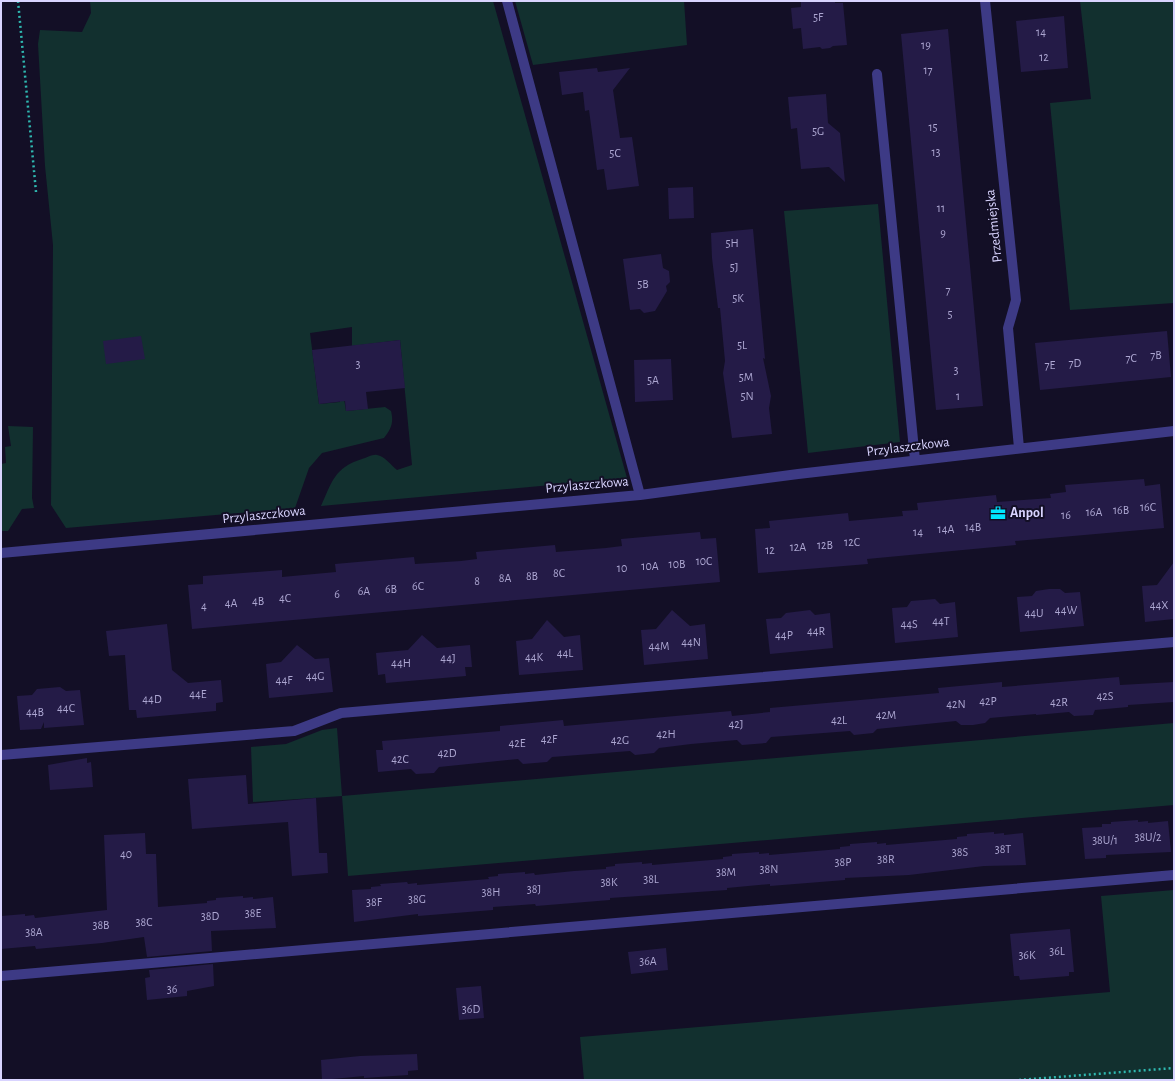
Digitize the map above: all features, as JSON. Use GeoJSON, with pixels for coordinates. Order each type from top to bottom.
{"type":"FeatureCollection","features":[{"type":"Feature","properties":{"kind":"street"},"geometry":{"type":"LineString","coordinates":[[507,1],[640,494]]}},
{"type":"Feature","properties":{"kind":"street","name":"Przedmiejska"},"geometry":{"type":"LineString","coordinates":[[985,1],[1016,300],[1008,328],[1019,448]]}},
{"type":"Feature","properties":{"kind":"street"},"geometry":{"type":"LineString","coordinates":[[877,74],[915,460]]}},
{"type":"Feature","properties":{"kind":"street","name":"Przylaszczkowa"},"geometry":{"type":"LineString","coordinates":[[1,553],[640,494],[915,460],[1174,431]]}},
{"type":"Feature","properties":{"kind":"street"},"geometry":{"type":"LineString","coordinates":[[1,755],[294,731],[341,713],[1174,642]]}},
{"type":"Feature","properties":{"kind":"street"},"geometry":{"type":"LineString","coordinates":[[1,976],[1174,875]]}},
{"type":"Feature","properties":{"kind":"path"},"geometry":{"type":"LineString","coordinates":[[18,1],[36,192]]}},
{"type":"Feature","properties":{"kind":"path"},"geometry":{"type":"LineString","coordinates":[[1019,1080],[1174,1068]]}},
{"type":"Feature","properties":{"kind":"green space"},"geometry":{"type":"Polygon","coordinates":[[[90,1],[493,1],[627,478],[321,506],[335,477],[345,467],[353,463],[375,455],[385,459],[397,470],[412,465],[400,340],[352,346],[352,327],[310,333],[319,404],[340,402],[340,399],[344,399],[346,411],[385,407],[391,411],[391,426],[384,438],[322,453],[309,468],[295,508],[66,528],[51,505],[53,245],[45,166],[38,44],[40,30],[82,32],[91,13],[90,1]]]}},
{"type":"Feature","properties":{"kind":"green space"},"geometry":{"type":"Polygon","coordinates":[[[515,1],[684,1],[687,45],[533,65],[515,1]]]}},
{"type":"Feature","properties":{"kind":"green space"},"geometry":{"type":"Polygon","coordinates":[[[1080,1],[1174,1],[1174,303],[1070,310],[1050,103],[1091,99],[1080,1]]]}},
{"type":"Feature","properties":{"kind":"green space"},"geometry":{"type":"Polygon","coordinates":[[[878,204],[900,442],[808,453],[784,211],[878,204]]]}},
{"type":"Feature","properties":{"kind":"green space"},"geometry":{"type":"Polygon","coordinates":[[[8,426],[33,427],[32,498],[34,508],[22,509],[8,531],[1,531],[1,464],[6,463],[5,447],[11,446],[8,426]]]}},
{"type":"Feature","properties":{"kind":"green space"},"geometry":{"type":"Polygon","coordinates":[[[1174,723],[1174,805],[348,876],[342,796],[1174,723]]]}},
{"type":"Feature","properties":{"kind":"green space"},"geometry":{"type":"Polygon","coordinates":[[[337,728],[342,796],[253,802],[251,747],[286,744],[322,730],[337,728]]]}},
{"type":"Feature","properties":{"kind":"green space"},"geometry":{"type":"Polygon","coordinates":[[[1174,890],[1174,1080],[584,1080],[580,1037],[1110,992],[1101,896],[1174,890]]]}},
{"type":"Feature","properties":{"kind":"building"},"geometry":{"type":"Polygon","coordinates":[[[801,1],[835,1],[835,3],[843,3],[847,45],[833,46],[822,49],[820,47],[803,49],[801,28],[793,29],[791,8],[801,7],[801,1]]]}},
{"type":"Feature","properties":{"kind":"building"},"geometry":{"type":"Polygon","coordinates":[[[1064,16],[1068,68],[1021,72],[1016,21],[1064,16]]]}},
{"type":"Feature","properties":{"kind":"building"},"geometry":{"type":"Polygon","coordinates":[[[948,29],[983,406],[936,410],[901,34],[948,29]]]}},
{"type":"Feature","properties":{"kind":"building"},"geometry":{"type":"Polygon","coordinates":[[[597,68],[598,72],[630,68],[613,90],[620,138],[632,137],[639,186],[607,190],[604,169],[597,170],[589,110],[585,111],[583,92],[562,95],[559,72],[597,68]]]}},
{"type":"Feature","properties":{"kind":"building"},"geometry":{"type":"Polygon","coordinates":[[[826,94],[828,123],[840,133],[845,182],[829,167],[801,169],[797,128],[791,129],[788,97],[826,94]]]}},
{"type":"Feature","properties":{"kind":"building"},"geometry":{"type":"Polygon","coordinates":[[[693,187],[694,218],[669,219],[668,188],[693,187]]]}},
{"type":"Feature","properties":{"kind":"building"},"geometry":{"type":"Polygon","coordinates":[[[753,229],[765,359],[763,358],[771,396],[769,408],[772,434],[732,438],[723,373],[725,361],[720,308],[718,308],[712,258],[711,233],[753,229]]]}},
{"type":"Feature","properties":{"kind":"building"},"geometry":{"type":"Polygon","coordinates":[[[661,254],[663,268],[669,271],[670,282],[666,286],[667,291],[655,311],[644,313],[640,309],[630,310],[623,259],[661,254]]]}},
{"type":"Feature","properties":{"kind":"building"},"geometry":{"type":"Polygon","coordinates":[[[1167,331],[1171,377],[1040,390],[1035,343],[1167,331]]]}},
{"type":"Feature","properties":{"kind":"building"},"geometry":{"type":"Polygon","coordinates":[[[141,336],[145,359],[106,364],[103,341],[141,336]]]}},
{"type":"Feature","properties":{"kind":"building"},"geometry":{"type":"Polygon","coordinates":[[[400,340],[405,388],[366,392],[368,409],[346,411],[345,401],[319,404],[312,350],[400,340]]]}},
{"type":"Feature","properties":{"kind":"building"},"geometry":{"type":"Polygon","coordinates":[[[671,359],[673,400],[635,402],[634,360],[671,359]]]}},
{"type":"Feature","properties":{"kind":"building"},"geometry":{"type":"Polygon","coordinates":[[[1144,479],[1145,486],[1160,484],[1164,528],[1015,541],[1016,545],[867,559],[868,564],[758,573],[755,529],[770,528],[769,521],[848,513],[849,521],[903,516],[902,511],[918,510],[917,503],[996,495],[997,502],[1051,498],[1050,494],[1066,492],[1065,485],[1144,479]]]}},
{"type":"Feature","properties":{"kind":"building"},"geometry":{"type":"Polygon","coordinates":[[[700,532],[701,539],[716,538],[720,582],[192,629],[188,585],[203,584],[203,576],[282,570],[282,577],[336,572],[335,564],[414,557],[415,564],[461,561],[477,559],[476,552],[555,545],[556,552],[606,548],[622,546],[621,539],[700,532]]]}},
{"type":"Feature","properties":{"kind":"building"},"geometry":{"type":"Polygon","coordinates":[[[1174,562],[1174,619],[1145,622],[1142,586],[1157,585],[1174,562]]]}},
{"type":"Feature","properties":{"kind":"building"},"geometry":{"type":"Polygon","coordinates":[[[1060,589],[1065,593],[1080,592],[1084,626],[1020,632],[1017,597],[1032,596],[1036,591],[1060,589]]]}},
{"type":"Feature","properties":{"kind":"building"},"geometry":{"type":"Polygon","coordinates":[[[935,599],[940,604],[955,602],[958,637],[895,643],[892,608],[907,607],[911,601],[935,599]]]}},
{"type":"Feature","properties":{"kind":"building"},"geometry":{"type":"Polygon","coordinates":[[[672,610],[690,626],[705,624],[708,659],[644,665],[641,630],[656,629],[672,610]]]}},
{"type":"Feature","properties":{"kind":"building"},"geometry":{"type":"Polygon","coordinates":[[[810,610],[815,615],[830,613],[833,648],[770,654],[766,619],[781,618],[786,613],[810,610]]]}},
{"type":"Feature","properties":{"kind":"building"},"geometry":{"type":"Polygon","coordinates":[[[547,620],[564,637],[580,635],[583,670],[519,675],[516,641],[532,639],[547,620]]]}},
{"type":"Feature","properties":{"kind":"building"},"geometry":{"type":"Polygon","coordinates":[[[167,624],[172,670],[188,683],[221,680],[223,702],[216,703],[216,711],[137,718],[136,710],[129,710],[125,655],[109,656],[106,631],[167,624]]]}},
{"type":"Feature","properties":{"kind":"building"},"geometry":{"type":"Polygon","coordinates":[[[422,635],[437,648],[470,645],[472,667],[465,667],[466,676],[386,683],[385,674],[378,675],[376,653],[408,650],[422,635]]]}},
{"type":"Feature","properties":{"kind":"building"},"geometry":{"type":"Polygon","coordinates":[[[297,645],[315,659],[329,658],[333,692],[269,698],[266,664],[281,662],[297,645]]]}},
{"type":"Feature","properties":{"kind":"building"},"geometry":{"type":"Polygon","coordinates":[[[1119,677],[1120,685],[1174,682],[1174,702],[1128,705],[1128,707],[1095,710],[1093,715],[1074,716],[1069,712],[1036,714],[990,718],[985,723],[973,725],[961,725],[956,721],[877,729],[873,733],[854,735],[850,731],[771,737],[766,743],[742,745],[737,740],[691,744],[659,748],[654,753],[635,755],[630,751],[552,757],[547,762],[523,764],[518,759],[439,767],[434,773],[416,774],[411,769],[378,772],[376,750],[383,750],[382,741],[500,731],[500,726],[563,720],[564,726],[731,711],[732,716],[770,712],[770,708],[939,693],[938,688],[1002,682],[1002,687],[1119,677]]]}},
{"type":"Feature","properties":{"kind":"building"},"geometry":{"type":"Polygon","coordinates":[[[60,687],[66,691],[80,690],[84,725],[44,728],[44,722],[41,729],[20,730],[17,696],[32,695],[37,689],[60,687]]]}},
{"type":"Feature","properties":{"kind":"building"},"geometry":{"type":"Polygon","coordinates":[[[87,758],[87,763],[91,762],[93,787],[50,790],[48,765],[87,758]]]}},
{"type":"Feature","properties":{"kind":"building"},"geometry":{"type":"Polygon","coordinates":[[[246,775],[248,804],[316,798],[319,853],[327,853],[328,873],[292,876],[288,822],[192,829],[188,779],[246,775]]]}},
{"type":"Feature","properties":{"kind":"building"},"geometry":{"type":"Polygon","coordinates":[[[1138,820],[1138,822],[1148,821],[1148,823],[1168,821],[1171,852],[1106,855],[1106,858],[1085,859],[1082,828],[1102,827],[1102,824],[1111,824],[1111,822],[1138,820]]]}},
{"type":"Feature","properties":{"kind":"building"},"geometry":{"type":"Polygon","coordinates":[[[994,832],[994,834],[1004,833],[1004,835],[1023,833],[1026,865],[984,866],[909,875],[845,878],[845,880],[770,886],[770,884],[727,888],[727,890],[610,898],[610,900],[536,906],[535,904],[493,907],[493,910],[418,916],[418,914],[354,922],[352,890],[371,889],[371,887],[381,886],[380,884],[407,882],[408,884],[417,883],[417,885],[489,879],[488,877],[498,876],[498,874],[525,872],[525,874],[534,873],[535,875],[606,869],[606,867],[615,866],[615,864],[642,862],[642,864],[652,863],[652,865],[723,859],[723,857],[732,856],[732,854],[759,852],[759,854],[769,853],[769,855],[840,849],[840,847],[850,846],[850,844],[877,842],[877,844],[886,843],[886,845],[957,839],[957,837],[967,836],[967,834],[994,832]]]}},
{"type":"Feature","properties":{"kind":"building"},"geometry":{"type":"Polygon","coordinates":[[[145,833],[146,854],[156,854],[158,907],[207,903],[207,901],[216,900],[216,898],[243,896],[243,898],[253,897],[253,899],[273,897],[276,928],[211,931],[212,951],[147,957],[144,937],[102,943],[36,949],[35,946],[1,949],[1,916],[25,914],[25,916],[34,915],[35,918],[107,910],[104,835],[145,833]]]}},
{"type":"Feature","properties":{"kind":"building"},"geometry":{"type":"Polygon","coordinates":[[[1070,929],[1074,972],[1069,972],[1069,976],[1020,980],[1019,976],[1014,976],[1010,934],[1070,929]]]}},
{"type":"Feature","properties":{"kind":"building"},"geometry":{"type":"Polygon","coordinates":[[[666,948],[668,970],[631,974],[628,952],[666,948]]]}},
{"type":"Feature","properties":{"kind":"building"},"geometry":{"type":"Polygon","coordinates":[[[213,964],[214,986],[187,991],[187,996],[147,1000],[145,978],[150,977],[149,970],[213,964]]]}},
{"type":"Feature","properties":{"kind":"building"},"geometry":{"type":"Polygon","coordinates":[[[481,986],[484,1018],[459,1020],[456,988],[481,986]]]}},
{"type":"Feature","properties":{"kind":"building"},"geometry":{"type":"Polygon","coordinates":[[[417,1054],[418,1070],[408,1071],[408,1075],[364,1078],[364,1076],[322,1080],[321,1060],[360,1056],[417,1054]]]}},
{"type":"Feature","properties":{"kind":"place","name":"Anpol"},"geometry":{"type":"Point","coordinates":[998,513]}}]}
